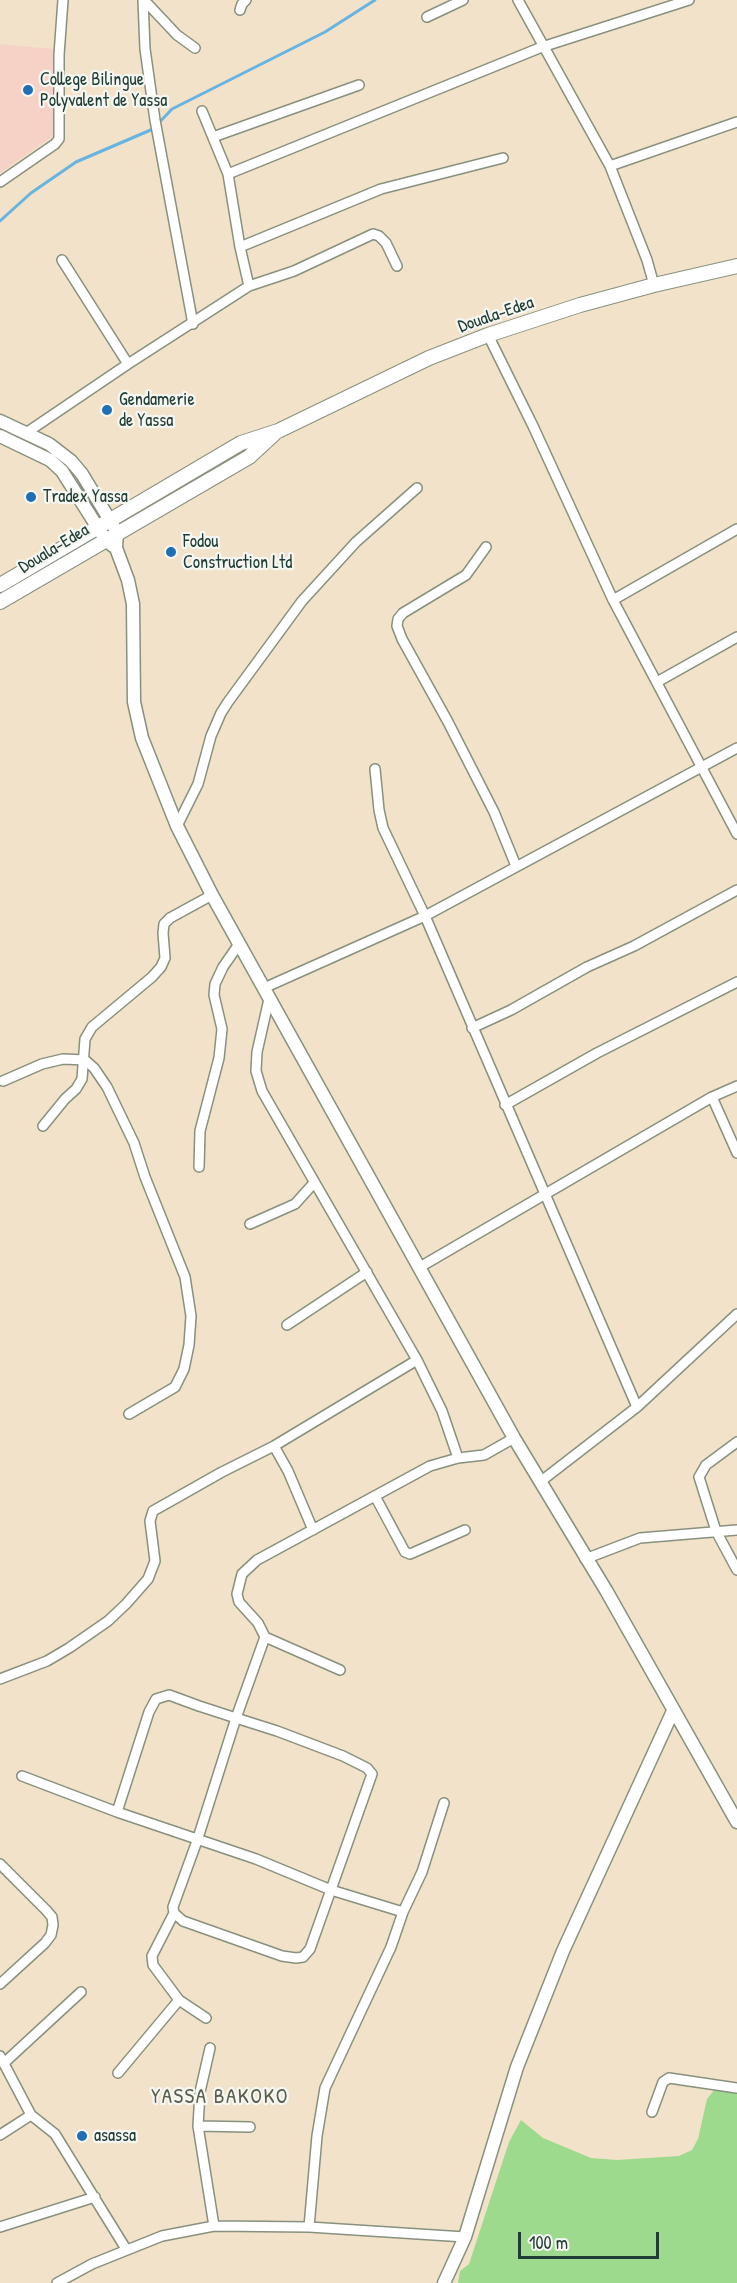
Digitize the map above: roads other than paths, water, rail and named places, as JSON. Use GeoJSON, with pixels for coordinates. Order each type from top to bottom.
{"type":"FeatureCollection","features":[{"type":"Feature","properties":{"kind":"highway","name":"Douala-Edea"},"geometry":{"type":"LineString","coordinates":[[0,585],[249,457],[278,431],[429,358],[488,335],[580,306],[654,285],[737,266]]}},
{"type":"Feature","properties":{"kind":"highway","name":"Douala-Edea"},"geometry":{"type":"LineString","coordinates":[[0,602],[101,533]]}},
{"type":"Feature","properties":{"kind":"main road"},"geometry":{"type":"LineString","coordinates":[[0,421],[49,444],[71,461],[114,526],[116,548],[128,580],[133,604],[134,702],[142,738],[177,825],[212,895],[514,1438],[607,1593],[737,1821]]}},
{"type":"Feature","properties":{"kind":"main road"},"geometry":{"type":"LineString","coordinates":[[0,436],[50,460],[62,471],[101,533],[116,548]]}},
{"type":"Feature","properties":{"kind":"main road"},"geometry":{"type":"LineString","coordinates":[[444,2283],[465,2237],[526,2046],[563,1951],[673,1711]]}},
{"type":"Feature","properties":{"kind":"street"},"geometry":{"type":"LineString","coordinates":[[0,183],[59,139],[61,130],[59,55],[63,0]]}},
{"type":"Feature","properties":{"kind":"street"},"geometry":{"type":"LineString","coordinates":[[143,0],[177,35],[195,48]]}},
{"type":"Feature","properties":{"kind":"street"},"geometry":{"type":"LineString","coordinates":[[143,0],[145,49],[155,120],[193,324]]}},
{"type":"Feature","properties":{"kind":"street"},"geometry":{"type":"LineString","coordinates":[[240,10],[246,0]]}},
{"type":"Feature","properties":{"kind":"street"},"geometry":{"type":"LineString","coordinates":[[426,17],[463,0]]}},
{"type":"Feature","properties":{"kind":"street"},"geometry":{"type":"LineString","coordinates":[[518,0],[610,166],[647,260],[654,285]]}},
{"type":"Feature","properties":{"kind":"street"},"geometry":{"type":"LineString","coordinates":[[228,174],[542,47],[689,0]]}},
{"type":"Feature","properties":{"kind":"street"},"geometry":{"type":"LineString","coordinates":[[213,137],[359,85]]}},
{"type":"Feature","properties":{"kind":"street"},"geometry":{"type":"LineString","coordinates":[[202,111],[228,174],[249,286]]}},
{"type":"Feature","properties":{"kind":"street"},"geometry":{"type":"LineString","coordinates":[[610,166],[737,122]]}},
{"type":"Feature","properties":{"kind":"street"},"geometry":{"type":"LineString","coordinates":[[240,247],[381,189],[503,158]]}},
{"type":"Feature","properties":{"kind":"street"},"geometry":{"type":"LineString","coordinates":[[26,433],[249,286],[294,271],[373,234],[380,236],[386,243],[397,266]]}},
{"type":"Feature","properties":{"kind":"street"},"geometry":{"type":"LineString","coordinates":[[62,260],[128,364]]}},
{"type":"Feature","properties":{"kind":"street"},"geometry":{"type":"LineString","coordinates":[[488,335],[533,426],[613,600],[737,834]]}},
{"type":"Feature","properties":{"kind":"street"},"geometry":{"type":"LineString","coordinates":[[177,825],[198,784],[211,736],[228,702],[302,601],[356,542],[417,488]]}},
{"type":"Feature","properties":{"kind":"street"},"geometry":{"type":"LineString","coordinates":[[613,600],[737,529]]}},
{"type":"Feature","properties":{"kind":"street"},"geometry":{"type":"LineString","coordinates":[[486,547],[466,575],[404,613],[398,619],[398,626],[402,639],[494,812],[516,866]]}},
{"type":"Feature","properties":{"kind":"street"},"geometry":{"type":"LineString","coordinates":[[657,682],[737,637]]}},
{"type":"Feature","properties":{"kind":"street"},"geometry":{"type":"LineString","coordinates":[[458,1458],[442,1411],[417,1360],[262,1091],[256,1071],[267,994],[424,916],[737,748]]}},
{"type":"Feature","properties":{"kind":"street"},"geometry":{"type":"LineString","coordinates":[[375,769],[383,828],[424,916],[637,1407]]}},
{"type":"Feature","properties":{"kind":"street"},"geometry":{"type":"LineString","coordinates":[[472,1028],[511,1010],[587,967],[634,946],[737,890]]}},
{"type":"Feature","properties":{"kind":"street"},"geometry":{"type":"LineString","coordinates":[[43,1126],[82,1079],[85,1039],[92,1027],[153,977],[161,966],[165,958],[164,924],[170,918],[212,895]]}},
{"type":"Feature","properties":{"kind":"street"},"geometry":{"type":"LineString","coordinates":[[199,1167],[200,1131],[219,1058],[222,1029],[214,995],[215,984],[222,967],[239,944]]}},
{"type":"Feature","properties":{"kind":"street"},"geometry":{"type":"LineString","coordinates":[[505,1105],[597,1053],[737,981]]}},
{"type":"Feature","properties":{"kind":"street"},"geometry":{"type":"LineString","coordinates":[[3,1081],[42,1064],[63,1059],[85,1060],[94,1068],[134,1143],[145,1177],[185,1277],[191,1316],[184,1369],[175,1387],[129,1414]]}},
{"type":"Feature","properties":{"kind":"street"},"geometry":{"type":"LineString","coordinates":[[420,1267],[712,1097],[737,1086]]}},
{"type":"Feature","properties":{"kind":"street"},"geometry":{"type":"LineString","coordinates":[[712,1097],[737,1153]]}},
{"type":"Feature","properties":{"kind":"street"},"geometry":{"type":"LineString","coordinates":[[250,1224],[295,1204],[314,1184]]}},
{"type":"Feature","properties":{"kind":"street"},"geometry":{"type":"LineString","coordinates":[[287,1324],[367,1272]]}},
{"type":"Feature","properties":{"kind":"street"},"geometry":{"type":"LineString","coordinates":[[540,1482],[637,1407],[737,1314]]}},
{"type":"Feature","properties":{"kind":"street"},"geometry":{"type":"LineString","coordinates":[[0,1679],[47,1661],[69,1648],[108,1621],[148,1580],[155,1561],[150,1521],[153,1511],[274,1446],[417,1360]]}},
{"type":"Feature","properties":{"kind":"street"},"geometry":{"type":"LineString","coordinates":[[340,1670],[265,1637],[258,1623],[240,1602],[237,1594],[242,1574],[257,1560],[430,1466],[458,1458],[483,1455],[514,1438]]}},
{"type":"Feature","properties":{"kind":"street"},"geometry":{"type":"LineString","coordinates":[[737,1442],[706,1465],[699,1477],[716,1531],[737,1570]]}},
{"type":"Feature","properties":{"kind":"street"},"geometry":{"type":"LineString","coordinates":[[274,1446],[288,1471],[313,1530]]}},
{"type":"Feature","properties":{"kind":"street"},"geometry":{"type":"LineString","coordinates":[[375,1496],[405,1552],[410,1554],[465,1530]]}},
{"type":"Feature","properties":{"kind":"street"},"geometry":{"type":"LineString","coordinates":[[585,1559],[640,1538],[737,1530]]}},
{"type":"Feature","properties":{"kind":"street"},"geometry":{"type":"LineString","coordinates":[[206,2018],[179,2000],[153,1965],[152,1956],[174,1914],[175,1898],[197,1841],[236,1718],[265,1637]]}},
{"type":"Feature","properties":{"kind":"street"},"geometry":{"type":"LineString","coordinates":[[117,1812],[144,1726],[156,1699],[169,1695],[343,1756],[368,1768],[372,1774],[310,1949],[303,1957],[282,1956],[183,1920],[174,1914]]}},
{"type":"Feature","properties":{"kind":"street"},"geometry":{"type":"LineString","coordinates":[[22,1776],[197,1841],[256,1859],[331,1890],[403,1912]]}},
{"type":"Feature","properties":{"kind":"street"},"geometry":{"type":"LineString","coordinates":[[309,2227],[317,2136],[325,2088],[422,1872],[444,1803]]}},
{"type":"Feature","properties":{"kind":"street"},"geometry":{"type":"LineString","coordinates":[[0,1864],[46,1910],[52,1917],[53,1925],[51,1935],[45,1943],[0,1984]]}},
{"type":"Feature","properties":{"kind":"street"},"geometry":{"type":"LineString","coordinates":[[81,1992],[2,2060],[31,2115],[55,2134],[126,2249]]}},
{"type":"Feature","properties":{"kind":"street"},"geometry":{"type":"LineString","coordinates":[[118,2073],[179,2000]]}},
{"type":"Feature","properties":{"kind":"street"},"geometry":{"type":"LineString","coordinates":[[210,2048],[200,2092],[198,2126],[214,2226]]}},
{"type":"Feature","properties":{"kind":"street"},"geometry":{"type":"LineString","coordinates":[[652,2112],[663,2082],[669,2078],[737,2088]]}},
{"type":"Feature","properties":{"kind":"street"},"geometry":{"type":"LineString","coordinates":[[0,2135],[31,2115]]}},
{"type":"Feature","properties":{"kind":"street"},"geometry":{"type":"LineString","coordinates":[[198,2126],[250,2127]]}},
{"type":"Feature","properties":{"kind":"street"},"geometry":{"type":"LineString","coordinates":[[0,2227],[95,2197]]}},
{"type":"Feature","properties":{"kind":"street"},"geometry":{"type":"LineString","coordinates":[[57,2283],[126,2249],[162,2236],[214,2226],[309,2227],[465,2237]]}},
{"type":"Feature","properties":{"kind":"waterway"},"geometry":{"type":"LineString","coordinates":[[0,221],[31,193],[76,162],[153,129],[172,109],[325,32],[375,0]]}},
{"type":"Feature","properties":{"kind":"place","name":"College Bilingue Polyvalent de Yassa"},"geometry":{"type":"Point","coordinates":[28,90]}},
{"type":"Feature","properties":{"kind":"place","name":"Gendamerie de Yassa"},"geometry":{"type":"Point","coordinates":[107,410]}},
{"type":"Feature","properties":{"kind":"place","name":"Tradex Yassa"},"geometry":{"type":"Point","coordinates":[31,497]}},
{"type":"Feature","properties":{"kind":"place","name":"Fodou Construction Ltd"},"geometry":{"type":"Point","coordinates":[171,552]}},
{"type":"Feature","properties":{"kind":"place","name":"asassa"},"geometry":{"type":"Point","coordinates":[82,2136]}},
{"type":"Feature","properties":{"kind":"district","name":"YASSA BAKOKO"},"geometry":{"type":"Point","coordinates":[220,2097]}}]}
